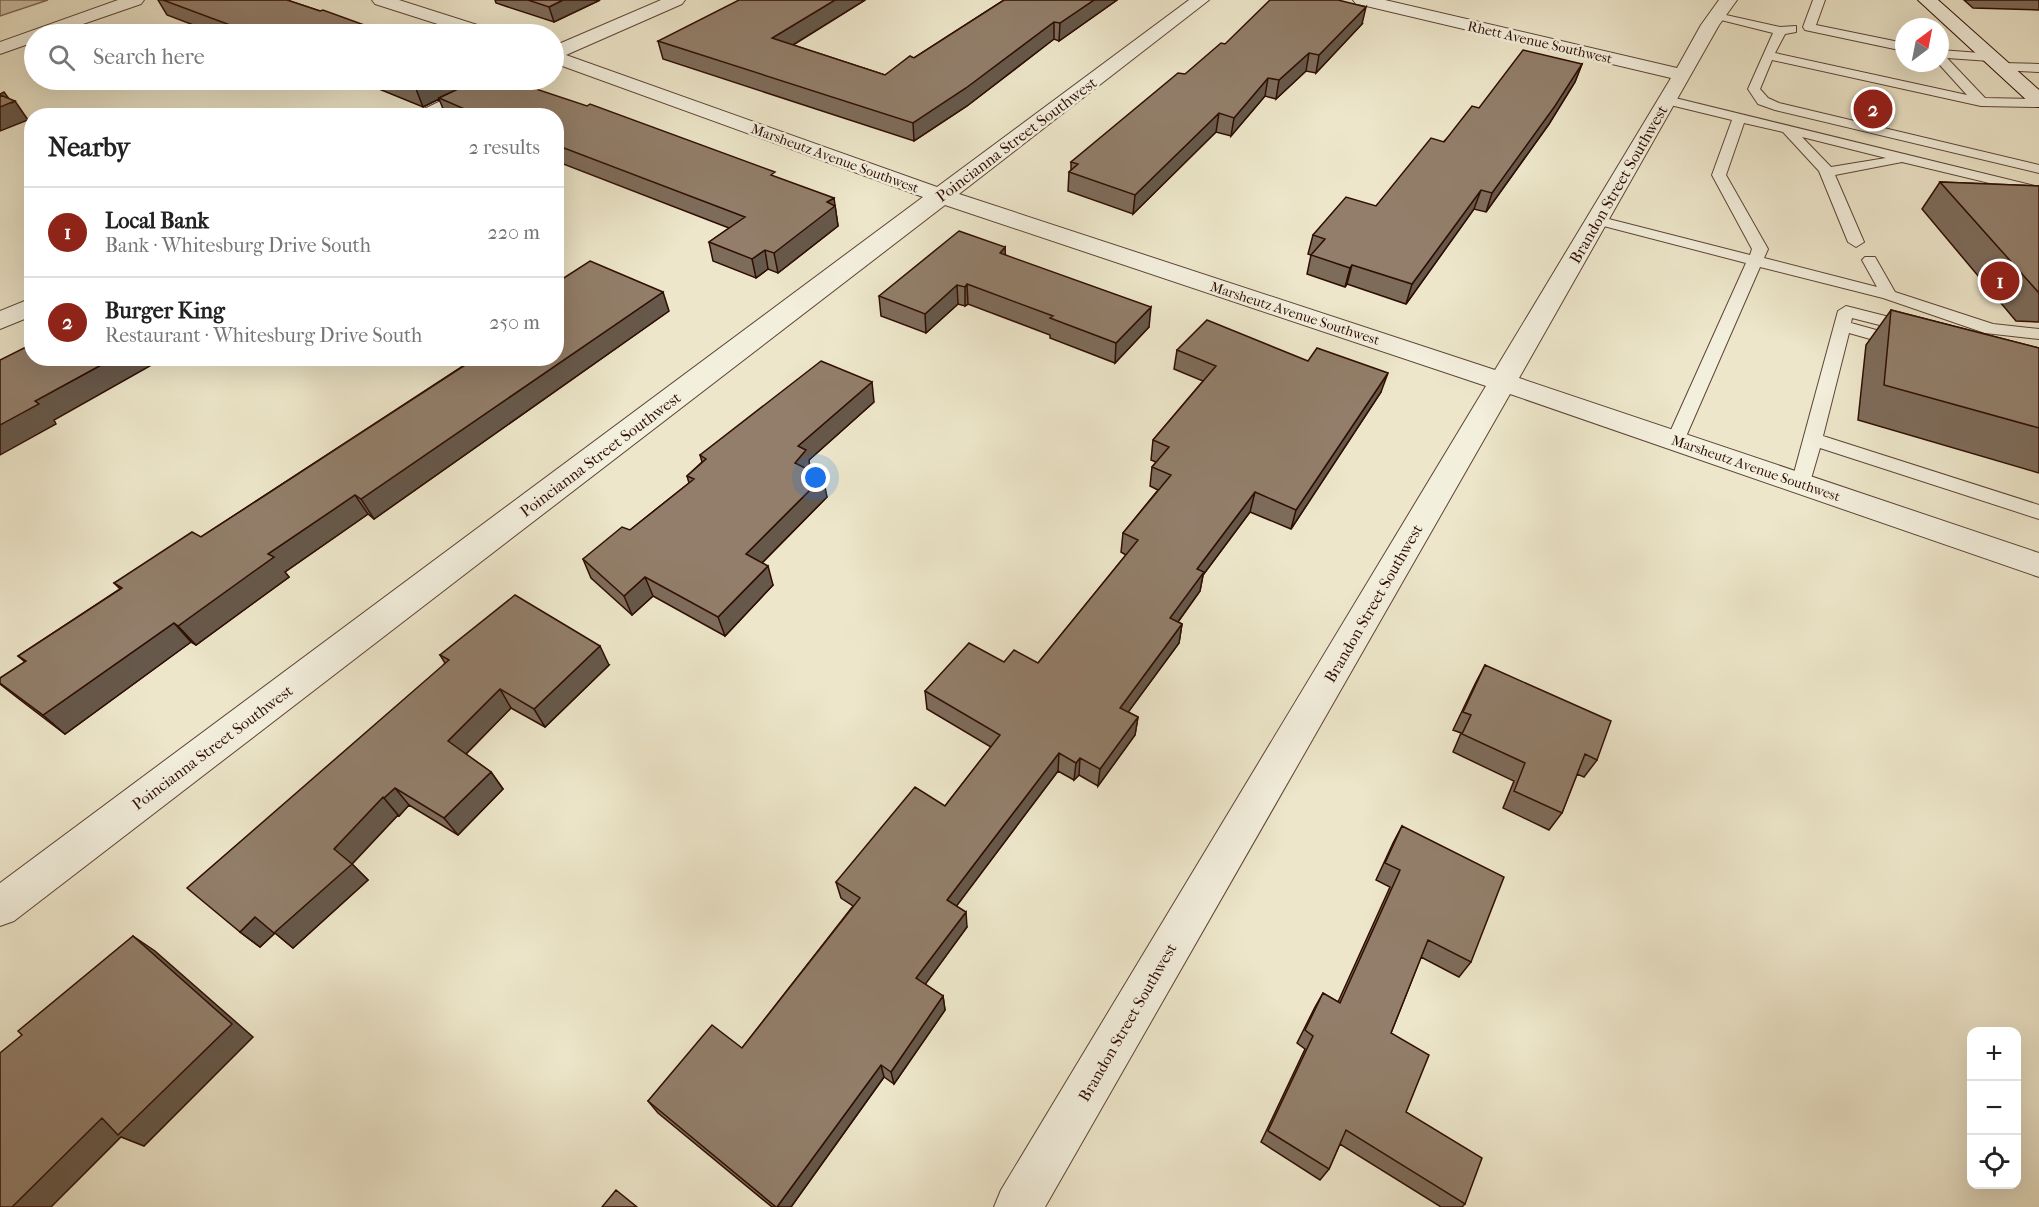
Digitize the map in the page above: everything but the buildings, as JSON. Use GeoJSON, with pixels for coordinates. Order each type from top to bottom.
{"type":"FeatureCollection","features":[{"type":"Feature","properties":{"kind":"street"},"geometry":{"type":"LineString","coordinates":[[67,24],[135,0]]}},
{"type":"Feature","properties":{"kind":"street"},"geometry":{"type":"LineString","coordinates":[[381,0],[455,24]]}},
{"type":"Feature","properties":{"kind":"street"},"geometry":{"type":"LineString","coordinates":[[564,50],[676,0]]}},
{"type":"Feature","properties":{"kind":"street","name":"Poincianna Street Southwest"},"geometry":{"type":"LineString","coordinates":[[0,907],[1200,0]]}},
{"type":"Feature","properties":{"kind":"street","name":"Rhett Avenue Southwest"},"geometry":{"type":"LineString","coordinates":[[1362,0],[1683,75]]}},
{"type":"Feature","properties":{"kind":"street"},"geometry":{"type":"LineString","coordinates":[[1927,0],[2039,102]]}},
{"type":"Feature","properties":{"kind":"street","name":"Brandon Street Southwest"},"geometry":{"type":"LineString","coordinates":[[1018,1207],[1722,8]]}},
{"type":"Feature","properties":{"kind":"street"},"geometry":{"type":"LineString","coordinates":[[0,48],[24,39]]}},
{"type":"Feature","properties":{"kind":"street","name":"Marsheutz Avenue Southwest"},"geometry":{"type":"LineString","coordinates":[[564,59],[941,196],[1503,382],[2039,565]]}},
{"type":"Feature","properties":{"kind":"street"},"geometry":{"type":"LineString","coordinates":[[441,108],[478,90]]}},
{"type":"Feature","properties":{"kind":"street"},"geometry":{"type":"LineString","coordinates":[[0,321],[24,310]]}},
{"type":"Feature","properties":{"kind":"lane"},"geometry":{"type":"LineString","coordinates":[[1809,27],[1819,0]]}},
{"type":"Feature","properties":{"kind":"lane"},"geometry":{"type":"LineString","coordinates":[[1722,8],[1780,31],[1809,27],[1895,45]]}},
{"type":"Feature","properties":{"kind":"lane"},"geometry":{"type":"LineString","coordinates":[[1780,31],[1754,89],[1763,101],[1775,106],[2039,169]]}},
{"type":"Feature","properties":{"kind":"lane"},"geometry":{"type":"LineString","coordinates":[[1768,55],[1981,102],[2039,102]]}},
{"type":"Feature","properties":{"kind":"lane"},"geometry":{"type":"LineString","coordinates":[[1949,57],[2039,68]]}},
{"type":"Feature","properties":{"kind":"lane"},"geometry":{"type":"LineString","coordinates":[[1949,66],[1981,102]]}},
{"type":"Feature","properties":{"kind":"lane"},"geometry":{"type":"LineString","coordinates":[[1667,100],[2039,191]]}},
{"type":"Feature","properties":{"kind":"lane"},"geometry":{"type":"LineString","coordinates":[[1675,441],[1760,249],[1719,175],[1739,118]]}},
{"type":"Feature","properties":{"kind":"lane"},"geometry":{"type":"LineString","coordinates":[[1787,130],[1826,170],[1856,242]]}},
{"type":"Feature","properties":{"kind":"lane"},"geometry":{"type":"LineString","coordinates":[[1826,170],[1828,172],[1906,158]]}},
{"type":"Feature","properties":{"kind":"lane"},"geometry":{"type":"LineString","coordinates":[[1597,220],[1889,295],[1991,329],[2039,334]]}},
{"type":"Feature","properties":{"kind":"lane"},"geometry":{"type":"LineString","coordinates":[[1870,260],[1889,295]]}},
{"type":"Feature","properties":{"kind":"lane"},"geometry":{"type":"LineString","coordinates":[[1801,484],[1846,311],[1927,332]]}},
{"type":"Feature","properties":{"kind":"lane"},"geometry":{"type":"LineString","coordinates":[[1842,326],[1881,337]]}},
{"type":"Feature","properties":{"kind":"lane"},"geometry":{"type":"LineString","coordinates":[[1814,440],[2039,512]]}},
{"type":"Feature","properties":{"kind":"shaded area"},"geometry":{"type":"Polygon","coordinates":[[[0,0],[48,0],[0,16],[0,0]]]}},
{"type":"Feature","properties":{"kind":"place","name":"Burger King"},"geometry":{"type":"Point","coordinates":[1873,109]}},
{"type":"Feature","properties":{"kind":"place","name":"Local Bank"},"geometry":{"type":"Point","coordinates":[2000,281]}}]}
